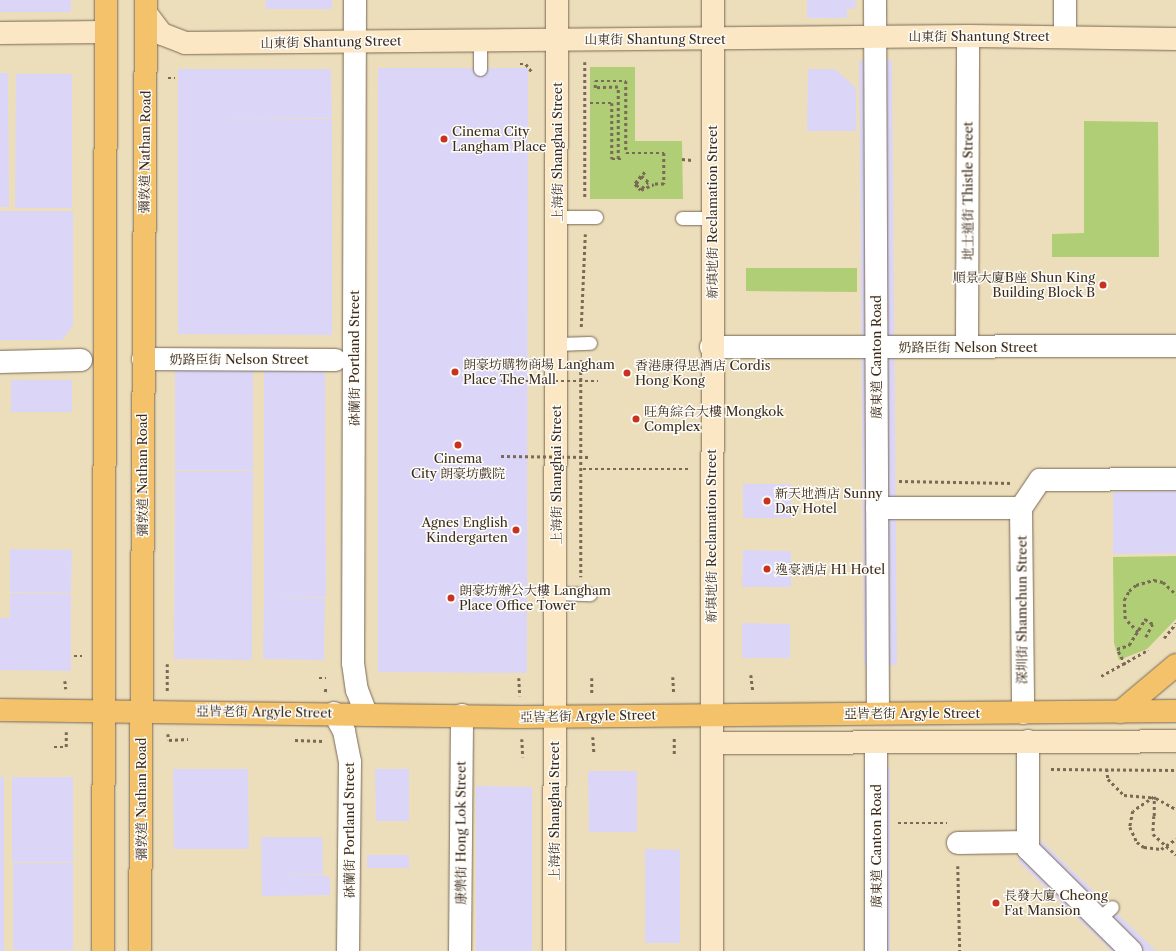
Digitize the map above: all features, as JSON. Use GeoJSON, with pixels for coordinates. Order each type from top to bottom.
{"type":"FeatureCollection","features":[{"type":"Feature","properties":{"kind":"main road"},"geometry":{"type":"LineString","coordinates":[[103,951],[106,0]]}},
{"type":"Feature","properties":{"kind":"main road","name":"上海街 Shanghai Street"},"geometry":{"type":"LineString","coordinates":[[554,951],[554,717],[558,217],[557,0]]}},
{"type":"Feature","properties":{"kind":"main road","name":"新填地街 Reclamation Street"},"geometry":{"type":"LineString","coordinates":[[712,951],[711,347],[713,0]]}},
{"type":"Feature","properties":{"kind":"main road","name":"山東街 Shantung Street"},"geometry":{"type":"LineString","coordinates":[[146,6],[162,34],[185,43],[968,36],[1065,36],[1176,39]]}},
{"type":"Feature","properties":{"kind":"main road","name":"彌敦道 Nathan Road"},"geometry":{"type":"LineString","coordinates":[[140,951],[146,6]]}},
{"type":"Feature","properties":{"kind":"main road"},"geometry":{"type":"LineString","coordinates":[[0,33],[106,32]]}},
{"type":"Feature","properties":{"kind":"main road"},"geometry":{"type":"LineString","coordinates":[[1120,712],[1176,665]]}},
{"type":"Feature","properties":{"kind":"main road","name":"亞皆老街 Argyle Street"},"geometry":{"type":"LineString","coordinates":[[0,710],[334,713],[554,717],[712,714],[1176,711]]}},
{"type":"Feature","properties":{"kind":"main road"},"geometry":{"type":"LineString","coordinates":[[712,743],[1176,741]]}},
{"type":"Feature","properties":{"kind":"street","name":"砵蘭街 Portland Street"},"geometry":{"type":"LineString","coordinates":[[355,0],[353,663],[357,690],[366,714]]}},
{"type":"Feature","properties":{"kind":"street","name":"廣東道 Canton Road"},"geometry":{"type":"LineString","coordinates":[[875,0],[878,713]]}},
{"type":"Feature","properties":{"kind":"street"},"geometry":{"type":"LineString","coordinates":[[1065,0],[1065,36]]}},
{"type":"Feature","properties":{"kind":"street","name":"地士道街 Thistle Street"},"geometry":{"type":"LineString","coordinates":[[967,347],[968,36]]}},
{"type":"Feature","properties":{"kind":"street","name":"奶路臣街 Nelson Street"},"geometry":{"type":"LineString","coordinates":[[711,347],[1176,346]]}},
{"type":"Feature","properties":{"kind":"street","name":"奶路臣街 Nelson Street"},"geometry":{"type":"LineString","coordinates":[[143,359],[335,360]]}},
{"type":"Feature","properties":{"kind":"street"},"geometry":{"type":"LineString","coordinates":[[0,362],[81,360]]}},
{"type":"Feature","properties":{"kind":"street"},"geometry":{"type":"LineString","coordinates":[[877,508],[1021,508],[1040,480],[1176,479]]}},
{"type":"Feature","properties":{"kind":"street","name":"深圳街 Shamchun Street"},"geometry":{"type":"LineString","coordinates":[[1021,508],[1022,712]]}},
{"type":"Feature","properties":{"kind":"street","name":"砵蘭街 Portland Street"},"geometry":{"type":"LineString","coordinates":[[334,713],[344,731],[350,762],[348,951]]}},
{"type":"Feature","properties":{"kind":"street","name":"康樂街 Hong Lok Street"},"geometry":{"type":"LineString","coordinates":[[460,951],[462,715]]}},
{"type":"Feature","properties":{"kind":"street"},"geometry":{"type":"LineString","coordinates":[[1028,741],[1028,849],[1105,914],[1131,951]]}},
{"type":"Feature","properties":{"kind":"street","name":"廣東道 Canton Road"},"geometry":{"type":"LineString","coordinates":[[876,742],[876,951]]}},
{"type":"Feature","properties":{"kind":"street"},"geometry":{"type":"LineString","coordinates":[[958,843],[1028,842]]}},
{"type":"Feature","properties":{"kind":"lane"},"geometry":{"type":"LineString","coordinates":[[480,41],[480,66]]}},
{"type":"Feature","properties":{"kind":"lane"},"geometry":{"type":"LineString","coordinates":[[558,217],[591,217]]}},
{"type":"Feature","properties":{"kind":"lane"},"geometry":{"type":"LineString","coordinates":[[682,218],[712,218]]}},
{"type":"Feature","properties":{"kind":"lane"},"geometry":{"type":"LineString","coordinates":[[557,344],[585,343]]}},
{"type":"Feature","properties":{"kind":"lane"},"geometry":{"type":"LineString","coordinates":[[556,592],[586,593]]}},
{"type":"Feature","properties":{"kind":"path"},"geometry":{"type":"LineString","coordinates":[[586,593],[583,469],[585,343],[591,217],[585,60],[592,60]]}},
{"type":"Feature","properties":{"kind":"path"},"geometry":{"type":"LineString","coordinates":[[480,66],[526,64],[532,70],[532,78]]}},
{"type":"Feature","properties":{"kind":"path"},"geometry":{"type":"LineString","coordinates":[[168,78],[175,78]]}},
{"type":"Feature","properties":{"kind":"path"},"geometry":{"type":"LineString","coordinates":[[590,103],[612,103],[612,159],[620,159],[618,152],[618,87],[595,88],[595,82],[626,81],[626,153],[664,153],[664,184],[654,184],[641,190],[634,182],[642,176],[648,182],[642,188],[636,185],[645,172]]}},
{"type":"Feature","properties":{"kind":"path"},"geometry":{"type":"LineString","coordinates":[[682,160],[694,160]]}},
{"type":"Feature","properties":{"kind":"path"},"geometry":{"type":"LineString","coordinates":[[533,373],[533,389]]}},
{"type":"Feature","properties":{"kind":"path"},"geometry":{"type":"LineString","coordinates":[[502,381],[598,381]]}},
{"type":"Feature","properties":{"kind":"path"},"geometry":{"type":"LineString","coordinates":[[534,452],[534,460]]}},
{"type":"Feature","properties":{"kind":"path"},"geometry":{"type":"LineString","coordinates":[[501,456],[590,457]]}},
{"type":"Feature","properties":{"kind":"path"},"geometry":{"type":"LineString","coordinates":[[583,469],[697,469]]}},
{"type":"Feature","properties":{"kind":"path"},"geometry":{"type":"LineString","coordinates":[[1138,632],[1125,618],[1124,600],[1129,591],[1136,585],[1154,580],[1163,582],[1176,594]]}},
{"type":"Feature","properties":{"kind":"path"},"geometry":{"type":"LineString","coordinates":[[1124,665],[1118,649],[1129,645],[1145,619],[1153,624],[1146,637]]}},
{"type":"Feature","properties":{"kind":"path"},"geometry":{"type":"LineString","coordinates":[[1164,638],[1176,622]]}},
{"type":"Feature","properties":{"kind":"path"},"geometry":{"type":"LineString","coordinates":[[1101,676],[1124,665],[1148,650]]}},
{"type":"Feature","properties":{"kind":"path"},"geometry":{"type":"LineString","coordinates":[[319,678],[326,678]]}},
{"type":"Feature","properties":{"kind":"path"},"geometry":{"type":"LineString","coordinates":[[169,740],[188,739]]}},
{"type":"Feature","properties":{"kind":"path"},"geometry":{"type":"LineString","coordinates":[[295,740],[323,741]]}},
{"type":"Feature","properties":{"kind":"path"},"geometry":{"type":"LineString","coordinates":[[54,747],[66,747]]}},
{"type":"Feature","properties":{"kind":"path"},"geometry":{"type":"LineString","coordinates":[[1047,769],[1176,770]]}},
{"type":"Feature","properties":{"kind":"path"},"geometry":{"type":"LineString","coordinates":[[1107,769],[1108,779],[1124,795],[1156,798],[1176,809]]}},
{"type":"Feature","properties":{"kind":"path"},"geometry":{"type":"LineString","coordinates":[[1176,839],[1161,849],[1144,847],[1137,842],[1130,827],[1134,811],[1154,797],[1153,834],[1176,855]]}},
{"type":"Feature","properties":{"kind":"path"},"geometry":{"type":"LineString","coordinates":[[895,823],[958,823],[960,951]]}},
{"type":"Feature","properties":{"kind":"shaded area"},"geometry":{"type":"Polygon","coordinates":[[[0,0],[71,0],[71,12],[0,12],[0,0]]]}},
{"type":"Feature","properties":{"kind":"shaded area"},"geometry":{"type":"Polygon","coordinates":[[[266,0],[332,0],[332,9],[265,9],[266,0]]]}},
{"type":"Feature","properties":{"kind":"shaded area"},"geometry":{"type":"Polygon","coordinates":[[[807,0],[856,0],[855,9],[847,9],[847,18],[807,18],[807,0]]]}},
{"type":"Feature","properties":{"kind":"shaded area"},"geometry":{"type":"Polygon","coordinates":[[[892,60],[897,665],[864,665],[859,61],[892,60]]]}},
{"type":"Feature","properties":{"kind":"shaded area","name":"朗豪坊購物商場 Langham Place The Mall"},"geometry":{"type":"Polygon","coordinates":[[[378,68],[528,68],[527,673],[378,672],[378,68]]]}},
{"type":"Feature","properties":{"kind":"shaded area"},"geometry":{"type":"Polygon","coordinates":[[[178,69],[331,69],[332,118],[207,118],[332,119],[332,335],[178,334],[178,69]]]}},
{"type":"Feature","properties":{"kind":"shaded area"},"geometry":{"type":"Polygon","coordinates":[[[808,69],[835,69],[856,88],[856,131],[807,131],[808,69]]]}},
{"type":"Feature","properties":{"kind":"shaded area"},"geometry":{"type":"Polygon","coordinates":[[[0,73],[8,73],[9,207],[0,207],[0,73]]]}},
{"type":"Feature","properties":{"kind":"shaded area"},"geometry":{"type":"Polygon","coordinates":[[[16,74],[72,74],[72,208],[15,208],[16,74]]]}},
{"type":"Feature","properties":{"kind":"shaded area"},"geometry":{"type":"Polygon","coordinates":[[[0,211],[73,211],[73,326],[62,340],[0,340],[0,211]]]}},
{"type":"Feature","properties":{"kind":"shaded area"},"geometry":{"type":"Polygon","coordinates":[[[175,366],[253,367],[253,470],[175,470],[175,366]]]}},
{"type":"Feature","properties":{"kind":"shaded area"},"geometry":{"type":"Polygon","coordinates":[[[264,368],[325,368],[326,597],[264,597],[264,368]]]}},
{"type":"Feature","properties":{"kind":"shaded area"},"geometry":{"type":"Polygon","coordinates":[[[11,380],[72,380],[72,412],[11,412],[11,380]]]}},
{"type":"Feature","properties":{"kind":"shaded area"},"geometry":{"type":"Polygon","coordinates":[[[175,471],[253,471],[252,660],[174,659],[175,471]]]}},
{"type":"Feature","properties":{"kind":"shaded area","name":"新天地酒店 Sunny Day Hotel"},"geometry":{"type":"Polygon","coordinates":[[[743,484],[791,484],[791,518],[743,518],[743,484]]]}},
{"type":"Feature","properties":{"kind":"shaded area"},"geometry":{"type":"Polygon","coordinates":[[[1176,491],[1176,553],[1113,554],[1113,492],[1176,491]]]}},
{"type":"Feature","properties":{"kind":"shaded area"},"geometry":{"type":"Polygon","coordinates":[[[10,549],[72,550],[71,593],[10,592],[10,549]]]}},
{"type":"Feature","properties":{"kind":"shaded area","name":"逸豪洒店 H1 Hotel"},"geometry":{"type":"Polygon","coordinates":[[[743,550],[791,551],[791,587],[742,587],[743,550]]]}},
{"type":"Feature","properties":{"kind":"shaded area"},"geometry":{"type":"Polygon","coordinates":[[[10,593],[71,594],[71,671],[0,670],[0,618],[10,618],[10,593]]]}},
{"type":"Feature","properties":{"kind":"shaded area"},"geometry":{"type":"Polygon","coordinates":[[[264,597],[325,598],[324,660],[263,659],[264,597]]]}},
{"type":"Feature","properties":{"kind":"shaded area"},"geometry":{"type":"Polygon","coordinates":[[[742,623],[790,624],[790,658],[742,658],[742,623]]]}},
{"type":"Feature","properties":{"kind":"shaded area"},"geometry":{"type":"Polygon","coordinates":[[[864,767],[890,767],[890,951],[864,951],[864,767]]]}},
{"type":"Feature","properties":{"kind":"shaded area"},"geometry":{"type":"Polygon","coordinates":[[[173,769],[248,769],[249,849],[174,849],[173,769]]]}},
{"type":"Feature","properties":{"kind":"shaded area"},"geometry":{"type":"Polygon","coordinates":[[[375,769],[409,769],[409,821],[376,821],[375,769]]]}},
{"type":"Feature","properties":{"kind":"shaded area"},"geometry":{"type":"Polygon","coordinates":[[[588,771],[637,771],[637,832],[589,832],[588,771]]]}},
{"type":"Feature","properties":{"kind":"shaded area"},"geometry":{"type":"Polygon","coordinates":[[[0,777],[4,777],[4,951],[0,951],[0,777]]]}},
{"type":"Feature","properties":{"kind":"shaded area"},"geometry":{"type":"Polygon","coordinates":[[[12,777],[73,777],[73,862],[12,862],[12,777]]]}},
{"type":"Feature","properties":{"kind":"shaded area"},"geometry":{"type":"Polygon","coordinates":[[[476,786],[532,787],[532,951],[476,951],[476,786]]]}},
{"type":"Feature","properties":{"kind":"shaded area"},"geometry":{"type":"Polygon","coordinates":[[[1019,831],[1037,837],[1156,951],[1112,951],[1019,862],[1019,831]]]}},
{"type":"Feature","properties":{"kind":"shaded area"},"geometry":{"type":"Polygon","coordinates":[[[261,837],[322,837],[323,874],[274,875],[322,875],[330,878],[330,895],[262,896],[261,837]]]}},
{"type":"Feature","properties":{"kind":"shaded area"},"geometry":{"type":"Polygon","coordinates":[[[645,849],[680,850],[680,943],[645,943],[645,849]]]}},
{"type":"Feature","properties":{"kind":"shaded area"},"geometry":{"type":"Polygon","coordinates":[[[367,855],[409,855],[409,868],[367,868],[367,855]]]}},
{"type":"Feature","properties":{"kind":"shaded area"},"geometry":{"type":"Polygon","coordinates":[[[13,863],[73,863],[73,950],[13,950],[13,863]]]}},
{"type":"Feature","properties":{"kind":"green space"},"geometry":{"type":"Polygon","coordinates":[[[590,67],[635,67],[635,141],[682,141],[683,199],[590,199],[590,67]]]}},
{"type":"Feature","properties":{"kind":"green space"},"geometry":{"type":"Polygon","coordinates":[[[1084,121],[1158,122],[1159,257],[1052,257],[1052,234],[1084,233],[1084,121]]]}},
{"type":"Feature","properties":{"kind":"green space"},"geometry":{"type":"Polygon","coordinates":[[[746,268],[857,268],[857,292],[746,291],[746,268]]]}},
{"type":"Feature","properties":{"kind":"green space"},"geometry":{"type":"Polygon","coordinates":[[[1176,556],[1176,619],[1147,649],[1119,660],[1114,643],[1113,557],[1176,556]]]}},
{"type":"Feature","properties":{"kind":"place","name":"Cinema City Langham Place"},"geometry":{"type":"Point","coordinates":[444,139]}},
{"type":"Feature","properties":{"kind":"place","name":"順景大廈B座 Shun King Building Block B"},"geometry":{"type":"Point","coordinates":[1103,285]}},
{"type":"Feature","properties":{"kind":"place","name":"朗豪坊購物商場 Langham Place The Mall"},"geometry":{"type":"Point","coordinates":[455,372]}},
{"type":"Feature","properties":{"kind":"place","name":"香港康得思酒店 Cordis Hong Kong"},"geometry":{"type":"Point","coordinates":[627,373]}},
{"type":"Feature","properties":{"kind":"place","name":"旺角綜合大樓 Mongkok Complex"},"geometry":{"type":"Point","coordinates":[636,419]}},
{"type":"Feature","properties":{"kind":"place","name":"Cinema City 朗豪坊戲院"},"geometry":{"type":"Point","coordinates":[458,445]}},
{"type":"Feature","properties":{"kind":"place","name":"新天地酒店 Sunny Day Hotel"},"geometry":{"type":"Point","coordinates":[767,501]}},
{"type":"Feature","properties":{"kind":"place","name":"Agnes English Kindergarten"},"geometry":{"type":"Point","coordinates":[516,530]}},
{"type":"Feature","properties":{"kind":"place","name":"逸豪洒店 H1 Hotel"},"geometry":{"type":"Point","coordinates":[767,569]}},
{"type":"Feature","properties":{"kind":"place","name":"朗豪坊辦公大樓 Langham Place Office Tower"},"geometry":{"type":"Point","coordinates":[451,598]}},
{"type":"Feature","properties":{"kind":"place","name":"長發大廈 Cheong Fat Mansion"},"geometry":{"type":"Point","coordinates":[996,903]}}]}
